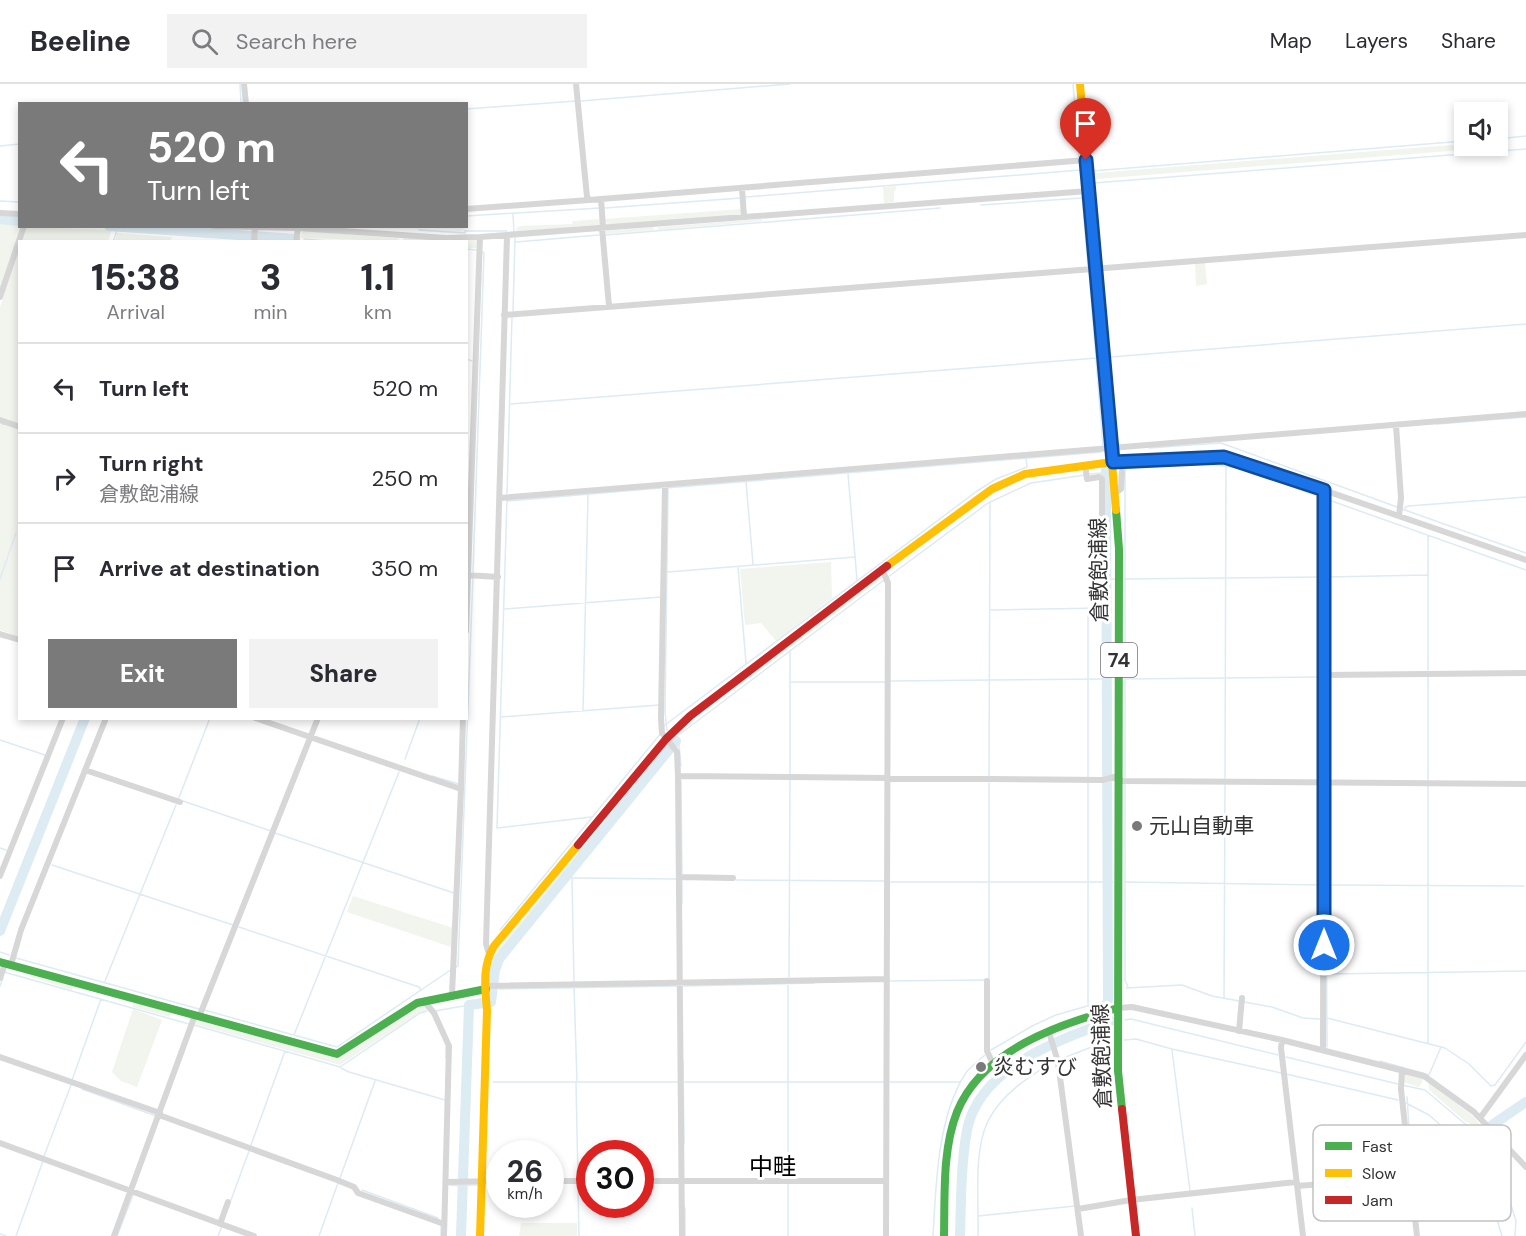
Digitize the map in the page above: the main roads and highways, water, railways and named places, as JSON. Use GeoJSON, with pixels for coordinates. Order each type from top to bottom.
{"type":"FeatureCollection","features":[{"type":"Feature","properties":{"kind":"water"},"geometry":{"type":"Polygon","coordinates":[[[1526,1098],[1526,1106],[1496,1125],[1492,1125],[1495,1119],[1526,1098]]]}},
{"type":"Feature","properties":{"kind":"waterway"},"geometry":{"type":"LineString","coordinates":[[240,84],[241,102]]}},
{"type":"Feature","properties":{"kind":"waterway"},"geometry":{"type":"LineString","coordinates":[[581,101],[790,84]]}},
{"type":"Feature","properties":{"kind":"waterway"},"geometry":{"type":"LineString","coordinates":[[1073,84],[1079,157]]}},
{"type":"Feature","properties":{"kind":"waterway"},"geometry":{"type":"LineString","coordinates":[[468,109],[576,101]]}},
{"type":"Feature","properties":{"kind":"waterway"},"geometry":{"type":"LineString","coordinates":[[1508,138],[1526,136]]}},
{"type":"Feature","properties":{"kind":"waterway"},"geometry":{"type":"LineString","coordinates":[[1092,171],[1454,142]]}},
{"type":"Feature","properties":{"kind":"waterway"},"geometry":{"type":"LineString","coordinates":[[0,146],[18,144]]}},
{"type":"Feature","properties":{"kind":"waterway"},"geometry":{"type":"LineString","coordinates":[[1094,183],[1526,149]]}},
{"type":"Feature","properties":{"kind":"waterway"},"geometry":{"type":"LineString","coordinates":[[746,197],[1080,170],[1081,175]]}},
{"type":"Feature","properties":{"kind":"waterway"},"geometry":{"type":"LineString","coordinates":[[1082,196],[1088,267]]}},
{"type":"Feature","properties":{"kind":"waterway"},"geometry":{"type":"LineString","coordinates":[[605,208],[741,198]]}},
{"type":"Feature","properties":{"kind":"waterway"},"geometry":{"type":"LineString","coordinates":[[981,205],[1082,198]]}},
{"type":"Feature","properties":{"kind":"waterway"},"geometry":{"type":"LineString","coordinates":[[0,201],[18,202]]}},
{"type":"Feature","properties":{"kind":"waterway"},"geometry":{"type":"LineString","coordinates":[[468,216],[600,208]]}},
{"type":"Feature","properties":{"kind":"waterway"},"geometry":{"type":"LineString","coordinates":[[606,235],[940,208]]}},
{"type":"Feature","properties":{"kind":"waterway"},"geometry":{"type":"LineString","coordinates":[[513,214],[514,233]]}},
{"type":"Feature","properties":{"kind":"waterway"},"geometry":{"type":"LineString","coordinates":[[0,219],[18,221]]}},
{"type":"Feature","properties":{"kind":"waterway"},"geometry":{"type":"LineString","coordinates":[[114,240],[118,228]]}},
{"type":"Feature","properties":{"kind":"waterway"},"geometry":{"type":"LineString","coordinates":[[138,228],[295,239]]}},
{"type":"Feature","properties":{"kind":"waterway"},"geometry":{"type":"LineString","coordinates":[[419,230],[465,233],[465,231],[507,231]]}},
{"type":"Feature","properties":{"kind":"waterway"},"geometry":{"type":"LineString","coordinates":[[516,242],[599,235]]}},
{"type":"Feature","properties":{"kind":"waterway"},"geometry":{"type":"LineString","coordinates":[[260,240],[261,236]]}},
{"type":"Feature","properties":{"kind":"waterway"},"geometry":{"type":"LineString","coordinates":[[513,311],[515,238]]}},
{"type":"Feature","properties":{"kind":"waterway"},"geometry":{"type":"LineString","coordinates":[[304,239],[317,240]]}},
{"type":"Feature","properties":{"kind":"waterway"},"geometry":{"type":"LineString","coordinates":[[468,249],[477,250]]}},
{"type":"Feature","properties":{"kind":"waterway"},"geometry":{"type":"LineString","coordinates":[[473,573],[484,253],[482,252]]}},
{"type":"Feature","properties":{"kind":"waterway"},"geometry":{"type":"LineString","coordinates":[[1089,272],[1103,447]]}},
{"type":"Feature","properties":{"kind":"waterway"},"geometry":{"type":"LineString","coordinates":[[507,494],[512,316]]}},
{"type":"Feature","properties":{"kind":"waterway"},"geometry":{"type":"LineString","coordinates":[[1110,357],[1526,324]]}},
{"type":"Feature","properties":{"kind":"waterway"},"geometry":{"type":"LineString","coordinates":[[511,404],[1097,358]]}},
{"type":"Feature","properties":{"kind":"waterway"},"geometry":{"type":"LineString","coordinates":[[468,360],[472,361]]}},
{"type":"Feature","properties":{"kind":"waterway"},"geometry":{"type":"LineString","coordinates":[[1437,424],[1526,417]]}},
{"type":"Feature","properties":{"kind":"waterway"},"geometry":{"type":"LineString","coordinates":[[1149,448],[1221,443],[1397,507]]}},
{"type":"Feature","properties":{"kind":"waterway"},"geometry":{"type":"LineString","coordinates":[[666,488],[1101,452]]}},
{"type":"Feature","properties":{"kind":"waterway"},"geometry":{"type":"LineString","coordinates":[[665,725],[977,491],[996,479],[1027,467],[1026,459]]}},
{"type":"Feature","properties":{"kind":"waterway"},"geometry":{"type":"LineString","coordinates":[[1127,468],[1188,464],[1224,466],[1261,475],[1321,497]]}},
{"type":"Feature","properties":{"kind":"waterway"},"geometry":{"type":"LineString","coordinates":[[1225,778],[1226,466]]}},
{"type":"Feature","properties":{"kind":"waterway"},"geometry":{"type":"LineString","coordinates":[[1125,469],[1125,779]]}},
{"type":"Feature","properties":{"kind":"waterway"},"geometry":{"type":"LineString","coordinates":[[1106,470],[1108,1000]]}},
{"type":"Feature","properties":{"kind":"waterway"},"geometry":{"type":"LineString","coordinates":[[1089,474],[1102,473]]}},
{"type":"Feature","properties":{"kind":"waterway"},"geometry":{"type":"LineString","coordinates":[[848,474],[857,580]]}},
{"type":"Feature","properties":{"kind":"waterway"},"geometry":{"type":"LineString","coordinates":[[888,577],[988,503],[1031,483],[1085,475]]}},
{"type":"Feature","properties":{"kind":"waterway"},"geometry":{"type":"LineString","coordinates":[[746,482],[753,564]]}},
{"type":"Feature","properties":{"kind":"waterway"},"geometry":{"type":"LineString","coordinates":[[508,501],[661,488]]}},
{"type":"Feature","properties":{"kind":"waterway"},"geometry":{"type":"LineString","coordinates":[[667,731],[665,712],[668,489]]}},
{"type":"Feature","properties":{"kind":"waterway"},"geometry":{"type":"LineString","coordinates":[[583,711],[588,495]]}},
{"type":"Feature","properties":{"kind":"waterway"},"geometry":{"type":"LineString","coordinates":[[1405,509],[1409,506],[1526,497]]}},
{"type":"Feature","properties":{"kind":"waterway"},"geometry":{"type":"LineString","coordinates":[[507,499],[497,828],[591,817]]}},
{"type":"Feature","properties":{"kind":"waterway"},"geometry":{"type":"LineString","coordinates":[[1326,499],[1526,570]]}},
{"type":"Feature","properties":{"kind":"waterway"},"geometry":{"type":"LineString","coordinates":[[989,776],[990,502]]}},
{"type":"Feature","properties":{"kind":"waterway"},"geometry":{"type":"LineString","coordinates":[[1402,509],[1526,553]]}},
{"type":"Feature","properties":{"kind":"waterway"},"geometry":{"type":"LineString","coordinates":[[0,579],[16,533]]}},
{"type":"Feature","properties":{"kind":"waterway"},"geometry":{"type":"LineString","coordinates":[[1428,535],[1428,670]]}},
{"type":"Feature","properties":{"kind":"waterway"},"geometry":{"type":"LineString","coordinates":[[668,572],[855,557]]}},
{"type":"Feature","properties":{"kind":"waterway"},"geometry":{"type":"LineString","coordinates":[[738,567],[746,663]]}},
{"type":"Feature","properties":{"kind":"waterway"},"geometry":{"type":"LineString","coordinates":[[1327,577],[1428,575]]}},
{"type":"Feature","properties":{"kind":"waterway"},"geometry":{"type":"LineString","coordinates":[[468,707],[473,577]]}},
{"type":"Feature","properties":{"kind":"waterway"},"geometry":{"type":"LineString","coordinates":[[1124,579],[1323,577]]}},
{"type":"Feature","properties":{"kind":"waterway"},"geometry":{"type":"LineString","coordinates":[[1108,579],[1114,579]]}},
{"type":"Feature","properties":{"kind":"waterway"},"geometry":{"type":"LineString","coordinates":[[680,734],[884,580]]}},
{"type":"Feature","properties":{"kind":"waterway"},"geometry":{"type":"LineString","coordinates":[[505,609],[661,597]]}},
{"type":"Feature","properties":{"kind":"waterway"},"geometry":{"type":"LineString","coordinates":[[991,610],[1100,608]]}},
{"type":"Feature","properties":{"kind":"waterway"},"geometry":{"type":"LineString","coordinates":[[1088,615],[1088,777]]}},
{"type":"Feature","properties":{"kind":"waterway"},"geometry":{"type":"LineString","coordinates":[[790,650],[790,774]]}},
{"type":"Feature","properties":{"kind":"waterway"},"geometry":{"type":"LineString","coordinates":[[1428,675],[1428,781]]}},
{"type":"Feature","properties":{"kind":"waterway"},"geometry":{"type":"LineString","coordinates":[[1125,679],[1321,677]]}},
{"type":"Feature","properties":{"kind":"waterway"},"geometry":{"type":"LineString","coordinates":[[890,681],[1107,679]]}},
{"type":"Feature","properties":{"kind":"waterway"},"geometry":{"type":"LineString","coordinates":[[791,682],[886,682]]}},
{"type":"Feature","properties":{"kind":"waterway"},"geometry":{"type":"LineString","coordinates":[[501,717],[659,705]]}},
{"type":"Feature","properties":{"kind":"waterway"},"geometry":{"type":"LineString","coordinates":[[0,931],[84,720]]}},
{"type":"Feature","properties":{"kind":"waterway"},"geometry":{"type":"LineString","coordinates":[[178,800],[209,720]]}},
{"type":"Feature","properties":{"kind":"waterway"},"geometry":{"type":"LineString","coordinates":[[405,759],[419,720]]}},
{"type":"Feature","properties":{"kind":"waterway"},"geometry":{"type":"LineString","coordinates":[[456,967],[458,966],[467,720]]}},
{"type":"Feature","properties":{"kind":"waterway"},"geometry":{"type":"LineString","coordinates":[[500,930],[661,733]]}},
{"type":"Feature","properties":{"kind":"waterway"},"geometry":{"type":"LineString","coordinates":[[0,740],[45,755]]}},
{"type":"Feature","properties":{"kind":"waterway"},"geometry":{"type":"LineString","coordinates":[[461,1236],[469,1005],[491,1002],[495,970],[499,959],[676,741],[674,740]]}},
{"type":"Feature","properties":{"kind":"waterway"},"geometry":{"type":"LineString","coordinates":[[679,744],[681,766]]}},
{"type":"Feature","properties":{"kind":"waterway"},"geometry":{"type":"LineString","coordinates":[[294,1035],[399,772]]}},
{"type":"Feature","properties":{"kind":"waterway"},"geometry":{"type":"LineString","coordinates":[[432,776],[459,784]]}},
{"type":"Feature","properties":{"kind":"waterway"},"geometry":{"type":"LineString","coordinates":[[789,977],[790,780]]}},
{"type":"Feature","properties":{"kind":"waterway"},"geometry":{"type":"LineString","coordinates":[[681,781],[682,876]]}},
{"type":"Feature","properties":{"kind":"waterway"},"geometry":{"type":"LineString","coordinates":[[989,783],[989,980]]}},
{"type":"Feature","properties":{"kind":"waterway"},"geometry":{"type":"LineString","coordinates":[[1088,783],[1088,1004]]}},
{"type":"Feature","properties":{"kind":"waterway"},"geometry":{"type":"LineString","coordinates":[[1224,998],[1225,783]]}},
{"type":"Feature","properties":{"kind":"waterway"},"geometry":{"type":"LineString","coordinates":[[1125,784],[1125,980],[1128,987]]}},
{"type":"Feature","properties":{"kind":"waterway"},"geometry":{"type":"LineString","coordinates":[[1428,786],[1428,1043]]}},
{"type":"Feature","properties":{"kind":"waterway"},"geometry":{"type":"LineString","coordinates":[[183,801],[271,831]]}},
{"type":"Feature","properties":{"kind":"waterway"},"geometry":{"type":"LineString","coordinates":[[105,981],[176,805]]}},
{"type":"Feature","properties":{"kind":"waterway"},"geometry":{"type":"LineString","coordinates":[[275,833],[454,893]]}},
{"type":"Feature","properties":{"kind":"waterway"},"geometry":{"type":"LineString","coordinates":[[0,848],[6,850]]}},
{"type":"Feature","properties":{"kind":"waterway"},"geometry":{"type":"LineString","coordinates":[[1326,851],[1327,1047]]}},
{"type":"Feature","properties":{"kind":"waterway"},"geometry":{"type":"LineString","coordinates":[[52,865],[233,925]]}},
{"type":"Feature","properties":{"kind":"waterway"},"geometry":{"type":"LineString","coordinates":[[568,874],[572,878],[677,879]]}},
{"type":"Feature","properties":{"kind":"waterway"},"geometry":{"type":"LineString","coordinates":[[572,878],[574,982]]}},
{"type":"Feature","properties":{"kind":"waterway"},"geometry":{"type":"LineString","coordinates":[[736,880],[884,881]]}},
{"type":"Feature","properties":{"kind":"waterway"},"geometry":{"type":"LineString","coordinates":[[682,881],[682,903]]}},
{"type":"Feature","properties":{"kind":"waterway"},"geometry":{"type":"LineString","coordinates":[[891,882],[1113,882]]}},
{"type":"Feature","properties":{"kind":"waterway"},"geometry":{"type":"LineString","coordinates":[[1124,882],[1321,885]]}},
{"type":"Feature","properties":{"kind":"waterway"},"geometry":{"type":"LineString","coordinates":[[1327,885],[1524,886]]}},
{"type":"Feature","properties":{"kind":"waterway"},"geometry":{"type":"LineString","coordinates":[[239,927],[419,987],[421,990]]}},
{"type":"Feature","properties":{"kind":"waterway"},"geometry":{"type":"LineString","coordinates":[[0,952],[9,955]]}},
{"type":"Feature","properties":{"kind":"waterway"},"geometry":{"type":"LineString","coordinates":[[16,958],[199,1009]]}},
{"type":"Feature","properties":{"kind":"waterway"},"geometry":{"type":"LineString","coordinates":[[204,1010],[337,1047],[452,969]]}},
{"type":"Feature","properties":{"kind":"waterway"},"geometry":{"type":"LineString","coordinates":[[1329,974],[1526,971]]}},
{"type":"Feature","properties":{"kind":"waterway"},"geometry":{"type":"LineString","coordinates":[[4,972],[189,1024]]}},
{"type":"Feature","properties":{"kind":"waterway"},"geometry":{"type":"LineString","coordinates":[[0,986],[3,978]]}},
{"type":"Feature","properties":{"kind":"waterway"},"geometry":{"type":"LineString","coordinates":[[889,981],[985,980]]}},
{"type":"Feature","properties":{"kind":"waterway"},"geometry":{"type":"LineString","coordinates":[[788,982],[788,1178]]}},
{"type":"Feature","properties":{"kind":"waterway"},"geometry":{"type":"LineString","coordinates":[[684,986],[814,983]]}},
{"type":"Feature","properties":{"kind":"waterway"},"geometry":{"type":"LineString","coordinates":[[1126,988],[1182,985],[1212,996],[1239,1001]]}},
{"type":"Feature","properties":{"kind":"waterway"},"geometry":{"type":"LineString","coordinates":[[499,989],[677,986]]}},
{"type":"Feature","properties":{"kind":"waterway"},"geometry":{"type":"LineString","coordinates":[[574,987],[577,1081]]}},
{"type":"Feature","properties":{"kind":"waterway"},"geometry":{"type":"LineString","coordinates":[[72,1080],[101,999]]}},
{"type":"Feature","properties":{"kind":"waterway"},"geometry":{"type":"LineString","coordinates":[[991,1050],[1056,1015],[1108,1000]]}},
{"type":"Feature","properties":{"kind":"waterway"},"geometry":{"type":"LineString","coordinates":[[1244,1002],[1272,1007],[1303,1018],[1320,1019]]}},
{"type":"Feature","properties":{"kind":"waterway"},"geometry":{"type":"LineString","coordinates":[[435,1011],[469,1005]]}},
{"type":"Feature","properties":{"kind":"waterway"},"geometry":{"type":"LineString","coordinates":[[194,1025],[340,1067],[420,1013],[427,1011]]}},
{"type":"Feature","properties":{"kind":"waterway"},"geometry":{"type":"LineString","coordinates":[[1108,1015],[1109,1022]]}},
{"type":"Feature","properties":{"kind":"waterway"},"geometry":{"type":"LineString","coordinates":[[1327,1018],[1445,1048],[1469,1064],[1491,1086],[1495,1085],[1526,1042]]}},
{"type":"Feature","properties":{"kind":"waterway"},"geometry":{"type":"LineString","coordinates":[[1125,1020],[1131,1019],[1278,1055]]}},
{"type":"Feature","properties":{"kind":"waterway"},"geometry":{"type":"LineString","coordinates":[[960,1236],[962,1169],[967,1130],[974,1108],[987,1089],[1004,1073],[1045,1047],[1111,1021]]}},
{"type":"Feature","properties":{"kind":"waterway"},"geometry":{"type":"LineString","coordinates":[[1124,1040],[1136,1039],[1281,1073]]}},
{"type":"Feature","properties":{"kind":"waterway"},"geometry":{"type":"LineString","coordinates":[[1061,1059],[1094,1046],[1112,1042]]}},
{"type":"Feature","properties":{"kind":"waterway"},"geometry":{"type":"LineString","coordinates":[[446,1047],[446,1058]]}},
{"type":"Feature","properties":{"kind":"waterway"},"geometry":{"type":"LineString","coordinates":[[1429,1075],[1441,1047]]}},
{"type":"Feature","properties":{"kind":"waterway"},"geometry":{"type":"LineString","coordinates":[[1172,1050],[1190,1191]]}},
{"type":"Feature","properties":{"kind":"waterway"},"geometry":{"type":"LineString","coordinates":[[251,1145],[285,1051]]}},
{"type":"Feature","properties":{"kind":"waterway"},"geometry":{"type":"LineString","coordinates":[[933,1236],[940,1153],[949,1111],[965,1074],[985,1055]]}},
{"type":"Feature","properties":{"kind":"waterway"},"geometry":{"type":"LineString","coordinates":[[1286,1057],[1398,1084]]}},
{"type":"Feature","properties":{"kind":"waterway"},"geometry":{"type":"LineString","coordinates":[[978,1236],[980,1147],[988,1121],[1009,1094],[1056,1060]]}},
{"type":"Feature","properties":{"kind":"waterway"},"geometry":{"type":"LineString","coordinates":[[683,1061],[684,1143]]}},
{"type":"Feature","properties":{"kind":"waterway"},"geometry":{"type":"LineString","coordinates":[[1380,1061],[1429,1075]]}},
{"type":"Feature","properties":{"kind":"waterway"},"geometry":{"type":"LineString","coordinates":[[341,1068],[445,1100]]}},
{"type":"Feature","properties":{"kind":"waterway"},"geometry":{"type":"LineString","coordinates":[[1286,1074],[1398,1100]]}},
{"type":"Feature","properties":{"kind":"waterway"},"geometry":{"type":"LineString","coordinates":[[340,1178],[375,1081]]}},
{"type":"Feature","properties":{"kind":"waterway"},"geometry":{"type":"LineString","coordinates":[[493,1082],[678,1082]]}},
{"type":"Feature","properties":{"kind":"waterway"},"geometry":{"type":"LineString","coordinates":[[685,1082],[885,1082]]}},
{"type":"Feature","properties":{"kind":"waterway"},"geometry":{"type":"LineString","coordinates":[[890,1082],[960,1082]]}},
{"type":"Feature","properties":{"kind":"waterway"},"geometry":{"type":"LineString","coordinates":[[576,1083],[577,1140]]}},
{"type":"Feature","properties":{"kind":"waterway"},"geometry":{"type":"LineString","coordinates":[[44,1156],[71,1085]]}},
{"type":"Feature","properties":{"kind":"waterway"},"geometry":{"type":"LineString","coordinates":[[1402,1085],[1425,1090],[1466,1125]]}},
{"type":"Feature","properties":{"kind":"waterway"},"geometry":{"type":"LineString","coordinates":[[82,1089],[156,1116]]}},
{"type":"Feature","properties":{"kind":"waterway"},"geometry":{"type":"LineString","coordinates":[[1407,1097],[1409,1125]]}},
{"type":"Feature","properties":{"kind":"waterway"},"geometry":{"type":"LineString","coordinates":[[1492,1125],[1526,1102]]}},
{"type":"Feature","properties":{"kind":"waterway"},"geometry":{"type":"LineString","coordinates":[[1406,1103],[1429,1115],[1440,1125]]}},
{"type":"Feature","properties":{"kind":"waterway"},"geometry":{"type":"LineString","coordinates":[[231,1200],[249,1151]]}},
{"type":"Feature","properties":{"kind":"waterway"},"geometry":{"type":"LineString","coordinates":[[16,1236],[43,1161]]}},
{"type":"Feature","properties":{"kind":"waterway"},"geometry":{"type":"LineString","coordinates":[[319,1236],[338,1183]]}},
{"type":"Feature","properties":{"kind":"waterway"},"geometry":{"type":"LineString","coordinates":[[788,1183],[788,1236]]}},
{"type":"Feature","properties":{"kind":"waterway"},"geometry":{"type":"LineString","coordinates":[[449,1185],[463,1186]]}},
{"type":"Feature","properties":{"kind":"waterway"},"geometry":{"type":"LineString","coordinates":[[467,1185],[477,1185]]}},
{"type":"Feature","properties":{"kind":"waterway"},"geometry":{"type":"LineString","coordinates":[[362,1190],[438,1218]]}},
{"type":"Feature","properties":{"kind":"waterway"},"geometry":{"type":"LineString","coordinates":[[117,1236],[133,1195]]}},
{"type":"Feature","properties":{"kind":"waterway"},"geometry":{"type":"LineString","coordinates":[[1511,1205],[1516,1221],[1515,1236]]}},
{"type":"Feature","properties":{"kind":"waterway"},"geometry":{"type":"LineString","coordinates":[[978,1216],[1075,1206]]}},
{"type":"Feature","properties":{"kind":"waterway"},"geometry":{"type":"LineString","coordinates":[[685,1208],[685,1236]]}},
{"type":"Feature","properties":{"kind":"waterway"},"geometry":{"type":"LineString","coordinates":[[1192,1208],[1195,1236]]}},
{"type":"Feature","properties":{"kind":"waterway"},"geometry":{"type":"LineString","coordinates":[[579,1218],[579,1236]]}},
{"type":"Feature","properties":{"kind":"waterway"},"geometry":{"type":"LineString","coordinates":[[1497,1221],[1502,1236]]}},
{"type":"Feature","properties":{"kind":"waterway"},"geometry":{"type":"LineString","coordinates":[[441,1224],[441,1236]]}},
{"type":"Feature","properties":{"kind":"waterway"},"geometry":{"type":"LineString","coordinates":[[218,1236],[222,1226]]}},
{"type":"Feature","properties":{"kind":"waterway"},"geometry":{"type":"LineString","coordinates":[[0,1234],[6,1236]]}},
{"type":"Feature","properties":{"kind":"place","name":"元山自動車"},"geometry":{"type":"Point","coordinates":[1137,826]}},
{"type":"Feature","properties":{"kind":"place","name":"炎むすび"},"geometry":{"type":"Point","coordinates":[981,1067]}},
{"type":"Feature","properties":{"kind":"district","name":"中畦"},"geometry":{"type":"Point","coordinates":[773,1167]}}]}
